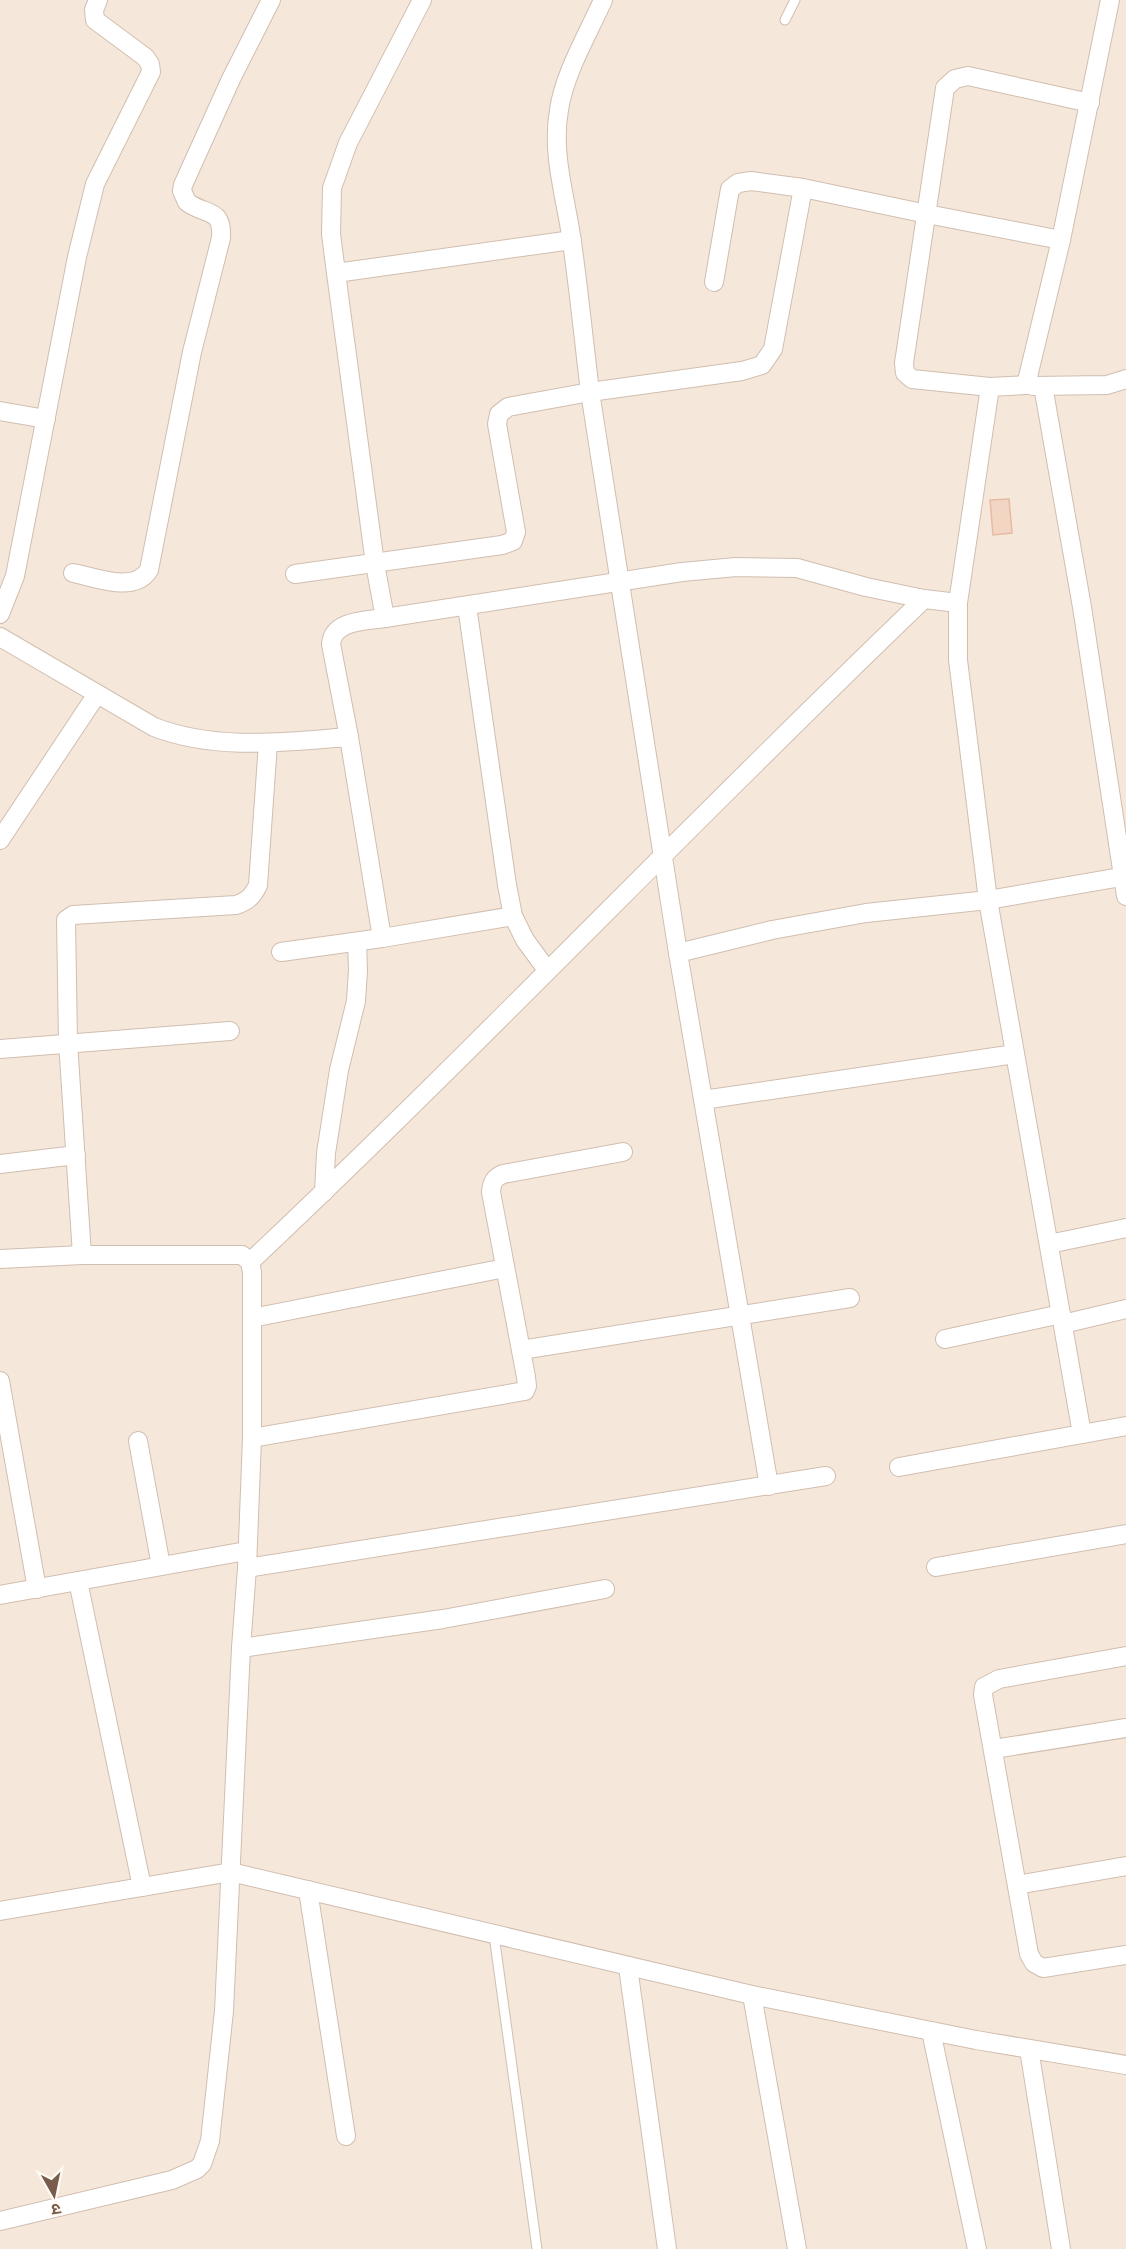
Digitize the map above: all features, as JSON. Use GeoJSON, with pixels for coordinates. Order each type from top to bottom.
{"type":"FeatureCollection","features":[{"type":"Feature","properties":{"kind":"street"},"geometry":{"type":"LineString","coordinates":[[0,614],[15,576],[76,257],[94,184],[151,72],[150,64],[145,57],[95,20],[94,10],[98,0]]}},
{"type":"Feature","properties":{"kind":"street"},"geometry":{"type":"LineString","coordinates":[[73,573],[123,583],[140,580],[149,570],[192,352],[221,238],[220,222],[217,216],[187,202],[182,191],[183,185],[270,0]]}},
{"type":"Feature","properties":{"kind":"street"},"geometry":{"type":"LineString","coordinates":[[385,618],[375,564],[331,234],[333,188],[348,143],[422,0]]}},
{"type":"Feature","properties":{"kind":"street"},"geometry":{"type":"LineString","coordinates":[[603,0],[567,81],[559,109],[556,136],[559,165],[572,240],[590,392],[678,953],[770,1486]]}},
{"type":"Feature","properties":{"kind":"street"},"geometry":{"type":"LineString","coordinates":[[1110,0],[1061,240],[1035,386],[1082,607],[1126,896]]}},
{"type":"Feature","properties":{"kind":"street"},"geometry":{"type":"LineString","coordinates":[[1090,102],[968,76],[955,79],[945,88],[904,363],[905,373],[912,380],[990,387],[1107,385],[1126,379]]}},
{"type":"Feature","properties":{"kind":"street"},"geometry":{"type":"LineString","coordinates":[[714,282],[730,189],[738,183],[751,181],[803,188],[1061,240]]}},
{"type":"Feature","properties":{"kind":"street"},"geometry":{"type":"LineString","coordinates":[[295,574],[502,545],[513,541],[516,532],[497,424],[499,414],[508,407],[590,392],[742,371],[762,364],[773,349],[803,188]]}},
{"type":"Feature","properties":{"kind":"street"},"geometry":{"type":"LineString","coordinates":[[336,273],[572,240]]}},
{"type":"Feature","properties":{"kind":"street"},"geometry":{"type":"LineString","coordinates":[[990,387],[958,603],[958,660],[988,900],[1082,1434]]}},
{"type":"Feature","properties":{"kind":"street"},"geometry":{"type":"LineString","coordinates":[[0,411],[46,419]]}},
{"type":"Feature","properties":{"kind":"street"},"geometry":{"type":"LineString","coordinates":[[382,938],[333,654],[332,636],[344,625],[682,572],[736,567],[796,568],[866,587],[924,599],[958,603]]}},
{"type":"Feature","properties":{"kind":"street"},"geometry":{"type":"LineString","coordinates":[[250,1262],[324,1192],[664,856],[794,724],[924,599]]}},
{"type":"Feature","properties":{"kind":"street"},"geometry":{"type":"LineString","coordinates":[[467,606],[513,916],[525,940],[547,970]]}},
{"type":"Feature","properties":{"kind":"street"},"geometry":{"type":"LineString","coordinates":[[0,637],[154,727],[178,736],[205,741],[268,743],[349,737]]}},
{"type":"Feature","properties":{"kind":"street"},"geometry":{"type":"LineString","coordinates":[[0,840],[97,694]]}},
{"type":"Feature","properties":{"kind":"street"},"geometry":{"type":"LineString","coordinates":[[82,1255],[68,1042],[65,926],[69,916],[236,905],[246,902],[254,895],[258,885],[268,743]]}},
{"type":"Feature","properties":{"kind":"street"},"geometry":{"type":"LineString","coordinates":[[678,953],[772,930],[866,913],[988,900],[1124,876]]}},
{"type":"Feature","properties":{"kind":"street"},"geometry":{"type":"LineString","coordinates":[[281,952],[513,916]]}},
{"type":"Feature","properties":{"kind":"street"},"geometry":{"type":"LineString","coordinates":[[324,1192],[326,1153],[339,1070],[356,1001],[357,942]]}},
{"type":"Feature","properties":{"kind":"street"},"geometry":{"type":"LineString","coordinates":[[0,1049],[230,1031]]}},
{"type":"Feature","properties":{"kind":"street"},"geometry":{"type":"LineString","coordinates":[[703,1100],[1015,1054]]}},
{"type":"Feature","properties":{"kind":"street"},"geometry":{"type":"LineString","coordinates":[[252,1438],[525,1391],[527,1386],[491,1192],[492,1183],[496,1177],[623,1152]]}},
{"type":"Feature","properties":{"kind":"street"},"geometry":{"type":"LineString","coordinates":[[0,1164],[76,1155]]}},
{"type":"Feature","properties":{"kind":"street"},"geometry":{"type":"LineString","coordinates":[[1049,1244],[1126,1228]]}},
{"type":"Feature","properties":{"kind":"street"},"geometry":{"type":"LineString","coordinates":[[0,1259],[82,1255],[236,1254],[250,1262],[252,1318],[252,1438],[247,1559],[231,1872],[219,2058],[210,2141],[202,2164],[191,2173],[172,2180],[0,2221]]}},
{"type":"Feature","properties":{"kind":"street"},"geometry":{"type":"LineString","coordinates":[[252,1318],[505,1268]]}},
{"type":"Feature","properties":{"kind":"street"},"geometry":{"type":"LineString","coordinates":[[521,1350],[850,1298]]}},
{"type":"Feature","properties":{"kind":"street"},"geometry":{"type":"LineString","coordinates":[[945,1339],[1126,1309]]}},
{"type":"Feature","properties":{"kind":"street"},"geometry":{"type":"LineString","coordinates":[[0,1381],[37,1588]]}},
{"type":"Feature","properties":{"kind":"street"},"geometry":{"type":"LineString","coordinates":[[898,1467],[1126,1426]]}},
{"type":"Feature","properties":{"kind":"street"},"geometry":{"type":"LineString","coordinates":[[138,1441],[161,1566]]}},
{"type":"Feature","properties":{"kind":"street"},"geometry":{"type":"LineString","coordinates":[[0,1595],[161,1566],[247,1559],[770,1486],[826,1476]]}},
{"type":"Feature","properties":{"kind":"street"},"geometry":{"type":"LineString","coordinates":[[936,1567],[1126,1534]]}},
{"type":"Feature","properties":{"kind":"street"},"geometry":{"type":"LineString","coordinates":[[78,1581],[142,1887]]}},
{"type":"Feature","properties":{"kind":"street"},"geometry":{"type":"LineString","coordinates":[[241,1648],[443,1619],[605,1589]]}},
{"type":"Feature","properties":{"kind":"street"},"geometry":{"type":"LineString","coordinates":[[1126,1656],[999,1679],[984,1687],[983,1695],[1029,1954],[1034,1964],[1043,1968],[1126,1955]]}},
{"type":"Feature","properties":{"kind":"street"},"geometry":{"type":"LineString","coordinates":[[994,1749],[1126,1728]]}},
{"type":"Feature","properties":{"kind":"street"},"geometry":{"type":"LineString","coordinates":[[1017,1885],[1126,1866]]}},
{"type":"Feature","properties":{"kind":"street"},"geometry":{"type":"LineString","coordinates":[[0,1911],[231,1872],[752,1995],[931,2031],[1126,2066]]}},
{"type":"Feature","properties":{"kind":"street"},"geometry":{"type":"LineString","coordinates":[[308,1890],[346,2136]]}},
{"type":"Feature","properties":{"kind":"street"},"geometry":{"type":"LineString","coordinates":[[628,1966],[667,2249]]}},
{"type":"Feature","properties":{"kind":"street"},"geometry":{"type":"LineString","coordinates":[[752,1995],[797,2249]]}},
{"type":"Feature","properties":{"kind":"street"},"geometry":{"type":"LineString","coordinates":[[931,2031],[977,2249]]}},
{"type":"Feature","properties":{"kind":"street"},"geometry":{"type":"LineString","coordinates":[[1029,2049],[1060,2249]]}},
{"type":"Feature","properties":{"kind":"lane"},"geometry":{"type":"LineString","coordinates":[[785,20],[795,0]]}},
{"type":"Feature","properties":{"kind":"lane"},"geometry":{"type":"LineString","coordinates":[[494,1935],[537,2249]]}},
{"type":"Feature","properties":{"kind":"shaded area"},"geometry":{"type":"Polygon","coordinates":[[[0,0],[1126,0],[1126,2249],[0,2249],[0,0]]]}},
{"type":"Feature","properties":{"kind":"building"},"geometry":{"type":"Polygon","coordinates":[[[1009,499],[1012,533],[993,535],[990,500],[1009,499]]]}}]}
